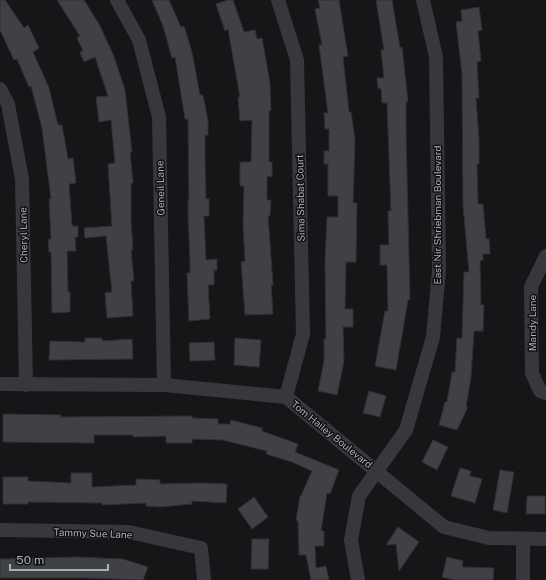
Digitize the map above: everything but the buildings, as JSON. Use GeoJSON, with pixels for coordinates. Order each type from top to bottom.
{"type":"FeatureCollection","features":[{"type":"Feature","properties":{"kind":"street","name":"Geneil Lane"},"geometry":{"type":"LineString","coordinates":[[117,0],[139,40],[159,117],[164,385]]}},
{"type":"Feature","properties":{"kind":"street","name":"Sima Shabat Court"},"geometry":{"type":"LineString","coordinates":[[278,0],[297,60],[302,272],[303,334],[286,397]]}},
{"type":"Feature","properties":{"kind":"street","name":"East Nir Shriebman Boulevard"},"geometry":{"type":"LineString","coordinates":[[358,580],[351,540],[359,496],[378,472],[406,430],[433,337],[439,270],[436,57],[423,0]]}},
{"type":"Feature","properties":{"kind":"street","name":"Cheryl Lane"},"geometry":{"type":"LineString","coordinates":[[0,89],[8,104],[22,179],[26,385]]}},
{"type":"Feature","properties":{"kind":"street","name":"Mandy Lane"},"geometry":{"type":"LineString","coordinates":[[543,392],[532,373],[531,286],[546,256]]}},
{"type":"Feature","properties":{"kind":"street","name":"Tom Hailey Boulevard"},"geometry":{"type":"LineString","coordinates":[[0,384],[164,385],[286,397],[444,527],[489,538],[546,539]]}},
{"type":"Feature","properties":{"kind":"street","name":"Tammy Sue Lane"},"geometry":{"type":"LineString","coordinates":[[0,530],[129,532],[201,548],[204,580]]}},
{"type":"Feature","properties":{"kind":"street"},"geometry":{"type":"LineString","coordinates":[[523,539],[523,580]]}}]}
